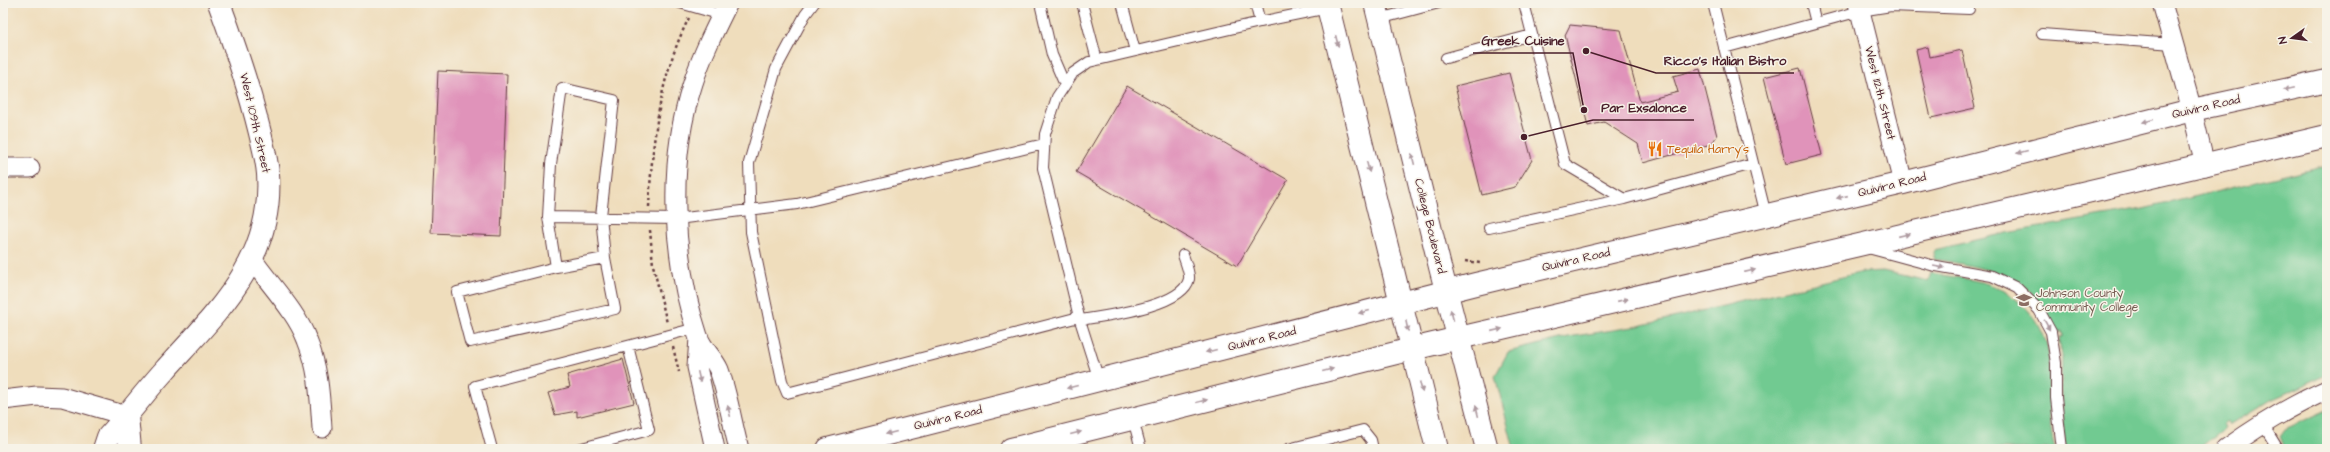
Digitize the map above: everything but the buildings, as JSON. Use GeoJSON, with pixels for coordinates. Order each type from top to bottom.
{"type":"FeatureCollection","features":[{"type":"Feature","properties":{"kind":"main road","name":"West 109th Street"},"geometry":{"type":"LineString","coordinates":[[104,449],[108,436],[127,416],[156,380],[228,301],[252,259],[265,218],[268,174],[252,99],[219,3]]}},
{"type":"Feature","properties":{"kind":"main road"},"geometry":{"type":"LineString","coordinates":[[1328,5],[1437,449]]}},
{"type":"Feature","properties":{"kind":"main road","name":"College Boulevard"},"geometry":{"type":"LineString","coordinates":[[1377,11],[1446,292],[1487,449]]}},
{"type":"Feature","properties":{"kind":"main road","name":"Quivira Road"},"geometry":{"type":"LineString","coordinates":[[828,449],[1446,292],[1902,182],[2192,110],[2327,81]]}},
{"type":"Feature","properties":{"kind":"main road"},"geometry":{"type":"LineString","coordinates":[[1011,449],[1412,349],[2205,166],[2327,136]]}},
{"type":"Feature","properties":{"kind":"main road"},"geometry":{"type":"LineString","coordinates":[[127,416],[130,449]]}},
{"type":"Feature","properties":{"kind":"street"},"geometry":{"type":"LineString","coordinates":[[2162,3],[2192,110],[2205,166]]}},
{"type":"Feature","properties":{"kind":"street","name":"West 112th Street"},"geometry":{"type":"LineString","coordinates":[[1859,7],[1902,182]]}},
{"type":"Feature","properties":{"kind":"street"},"geometry":{"type":"LineString","coordinates":[[725,9],[710,38],[693,85],[683,126],[677,177],[677,219],[682,269],[698,333],[718,369],[739,449]]}},
{"type":"Feature","properties":{"kind":"street"},"geometry":{"type":"LineString","coordinates":[[3,168],[30,168]]}},
{"type":"Feature","properties":{"kind":"street"},"geometry":{"type":"LineString","coordinates":[[252,259],[295,317],[307,339],[316,367],[322,428]]}},
{"type":"Feature","properties":{"kind":"street"},"geometry":{"type":"LineString","coordinates":[[698,333],[697,367],[715,449]]}},
{"type":"Feature","properties":{"kind":"street"},"geometry":{"type":"LineString","coordinates":[[2226,449],[2262,423],[2296,404],[2327,390]]}},
{"type":"Feature","properties":{"kind":"street"},"geometry":{"type":"LineString","coordinates":[[3,400],[37,396],[62,398],[127,416]]}},
{"type":"Feature","properties":{"kind":"lane"},"geometry":{"type":"LineString","coordinates":[[680,3],[725,9]]}},
{"type":"Feature","properties":{"kind":"lane"},"geometry":{"type":"LineString","coordinates":[[814,3],[805,15],[776,69],[749,163],[751,232],[782,381],[787,393],[1079,319],[1126,312],[1172,298],[1183,290],[1189,278],[1184,255]]}},
{"type":"Feature","properties":{"kind":"lane"},"geometry":{"type":"LineString","coordinates":[[1040,3],[1052,55],[1065,85]]}},
{"type":"Feature","properties":{"kind":"lane"},"geometry":{"type":"LineString","coordinates":[[1082,3],[1097,60]]}},
{"type":"Feature","properties":{"kind":"lane"},"geometry":{"type":"LineString","coordinates":[[1122,3],[1135,51]]}},
{"type":"Feature","properties":{"kind":"lane"},"geometry":{"type":"LineString","coordinates":[[1255,3],[1260,22]]}},
{"type":"Feature","properties":{"kind":"lane"},"geometry":{"type":"LineString","coordinates":[[1377,11],[1439,3]]}},
{"type":"Feature","properties":{"kind":"lane"},"geometry":{"type":"LineString","coordinates":[[1524,3],[1565,164],[1624,199]]}},
{"type":"Feature","properties":{"kind":"lane"},"geometry":{"type":"LineString","coordinates":[[1713,3],[1766,215]]}},
{"type":"Feature","properties":{"kind":"lane"},"geometry":{"type":"LineString","coordinates":[[1811,3],[1816,23]]}},
{"type":"Feature","properties":{"kind":"lane"},"geometry":{"type":"LineString","coordinates":[[1724,48],[1816,23],[1859,7],[1891,6],[1969,9],[1968,3]]}},
{"type":"Feature","properties":{"kind":"lane"},"geometry":{"type":"LineString","coordinates":[[1099,380],[1079,319],[1043,168],[1045,134],[1057,98],[1073,73],[1088,62],[1328,5]]}},
{"type":"Feature","properties":{"kind":"lane"},"geometry":{"type":"LineString","coordinates":[[2042,34],[2173,44]]}},
{"type":"Feature","properties":{"kind":"lane"},"geometry":{"type":"LineString","coordinates":[[1446,58],[1532,35]]}},
{"type":"Feature","properties":{"kind":"lane"},"geometry":{"type":"LineString","coordinates":[[556,267],[548,217],[551,164],[562,88],[614,100],[601,216],[605,258],[615,309],[470,342],[457,292],[556,267],[605,258]]}},
{"type":"Feature","properties":{"kind":"lane"},"geometry":{"type":"LineString","coordinates":[[548,217],[601,216],[677,219],[797,204],[1044,144]]}},
{"type":"Feature","properties":{"kind":"lane"},"geometry":{"type":"LineString","coordinates":[[1489,228],[1624,199],[1753,164]]}},
{"type":"Feature","properties":{"kind":"lane"},"geometry":{"type":"LineString","coordinates":[[1861,245],[1931,265],[1992,276],[2017,288],[2039,310],[2051,332],[2056,363],[2056,398],[2062,449]]}},
{"type":"Feature","properties":{"kind":"lane"},"geometry":{"type":"LineString","coordinates":[[492,449],[475,386],[628,346],[698,333]]}},
{"type":"Feature","properties":{"kind":"lane"},"geometry":{"type":"LineString","coordinates":[[578,449],[649,430],[628,346]]}},
{"type":"Feature","properties":{"kind":"lane"},"geometry":{"type":"LineString","coordinates":[[1133,419],[1141,449]]}},
{"type":"Feature","properties":{"kind":"lane"},"geometry":{"type":"LineString","coordinates":[[2262,423],[2278,449]]}},
{"type":"Feature","properties":{"kind":"lane"},"geometry":{"type":"LineString","coordinates":[[1288,449],[1363,430],[1371,440],[1373,449]]}},
{"type":"Feature","properties":{"kind":"green space"},"geometry":{"type":"Polygon","coordinates":[[[2327,165],[2327,375],[2271,400],[2232,424],[2229,425],[2227,421],[2223,424],[2225,427],[2223,430],[2199,449],[2065,449],[2061,399],[2062,355],[2059,341],[2060,337],[2063,336],[2062,332],[2058,332],[2041,304],[2030,293],[2006,277],[1963,264],[1934,259],[1934,250],[2006,233],[2143,209],[2327,165]]]}},
{"type":"Feature","properties":{"kind":"green space"},"geometry":{"type":"Polygon","coordinates":[[[1883,271],[1928,281],[1931,273],[1974,280],[2000,289],[2011,295],[2022,304],[2038,324],[2044,336],[2047,348],[2049,361],[2050,416],[2052,438],[2055,449],[1514,449],[1495,376],[1508,352],[1568,337],[1639,326],[1863,272],[1883,271]]]}},
{"type":"Feature","properties":{"kind":"green space"},"geometry":{"type":"Polygon","coordinates":[[[2327,410],[2327,449],[2285,449],[2280,436],[2285,429],[2327,410]]]}},
{"type":"Feature","properties":{"kind":"place","name":"Ricco's Italian Bistro"},"geometry":{"type":"Point","coordinates":[1586,51]}},
{"type":"Feature","properties":{"kind":"place","name":"Greek Cuisine"},"geometry":{"type":"Point","coordinates":[1584,110]}},
{"type":"Feature","properties":{"kind":"place","name":"Par Exsalonce"},"geometry":{"type":"Point","coordinates":[1524,137]}},
{"type":"Feature","properties":{"kind":"place","name":"Tequila Harry's"},"geometry":{"type":"Point","coordinates":[1655,149]}},
{"type":"Feature","properties":{"kind":"place","name":"Johnson County Community College"},"geometry":{"type":"Point","coordinates":[2024,300]}}]}
